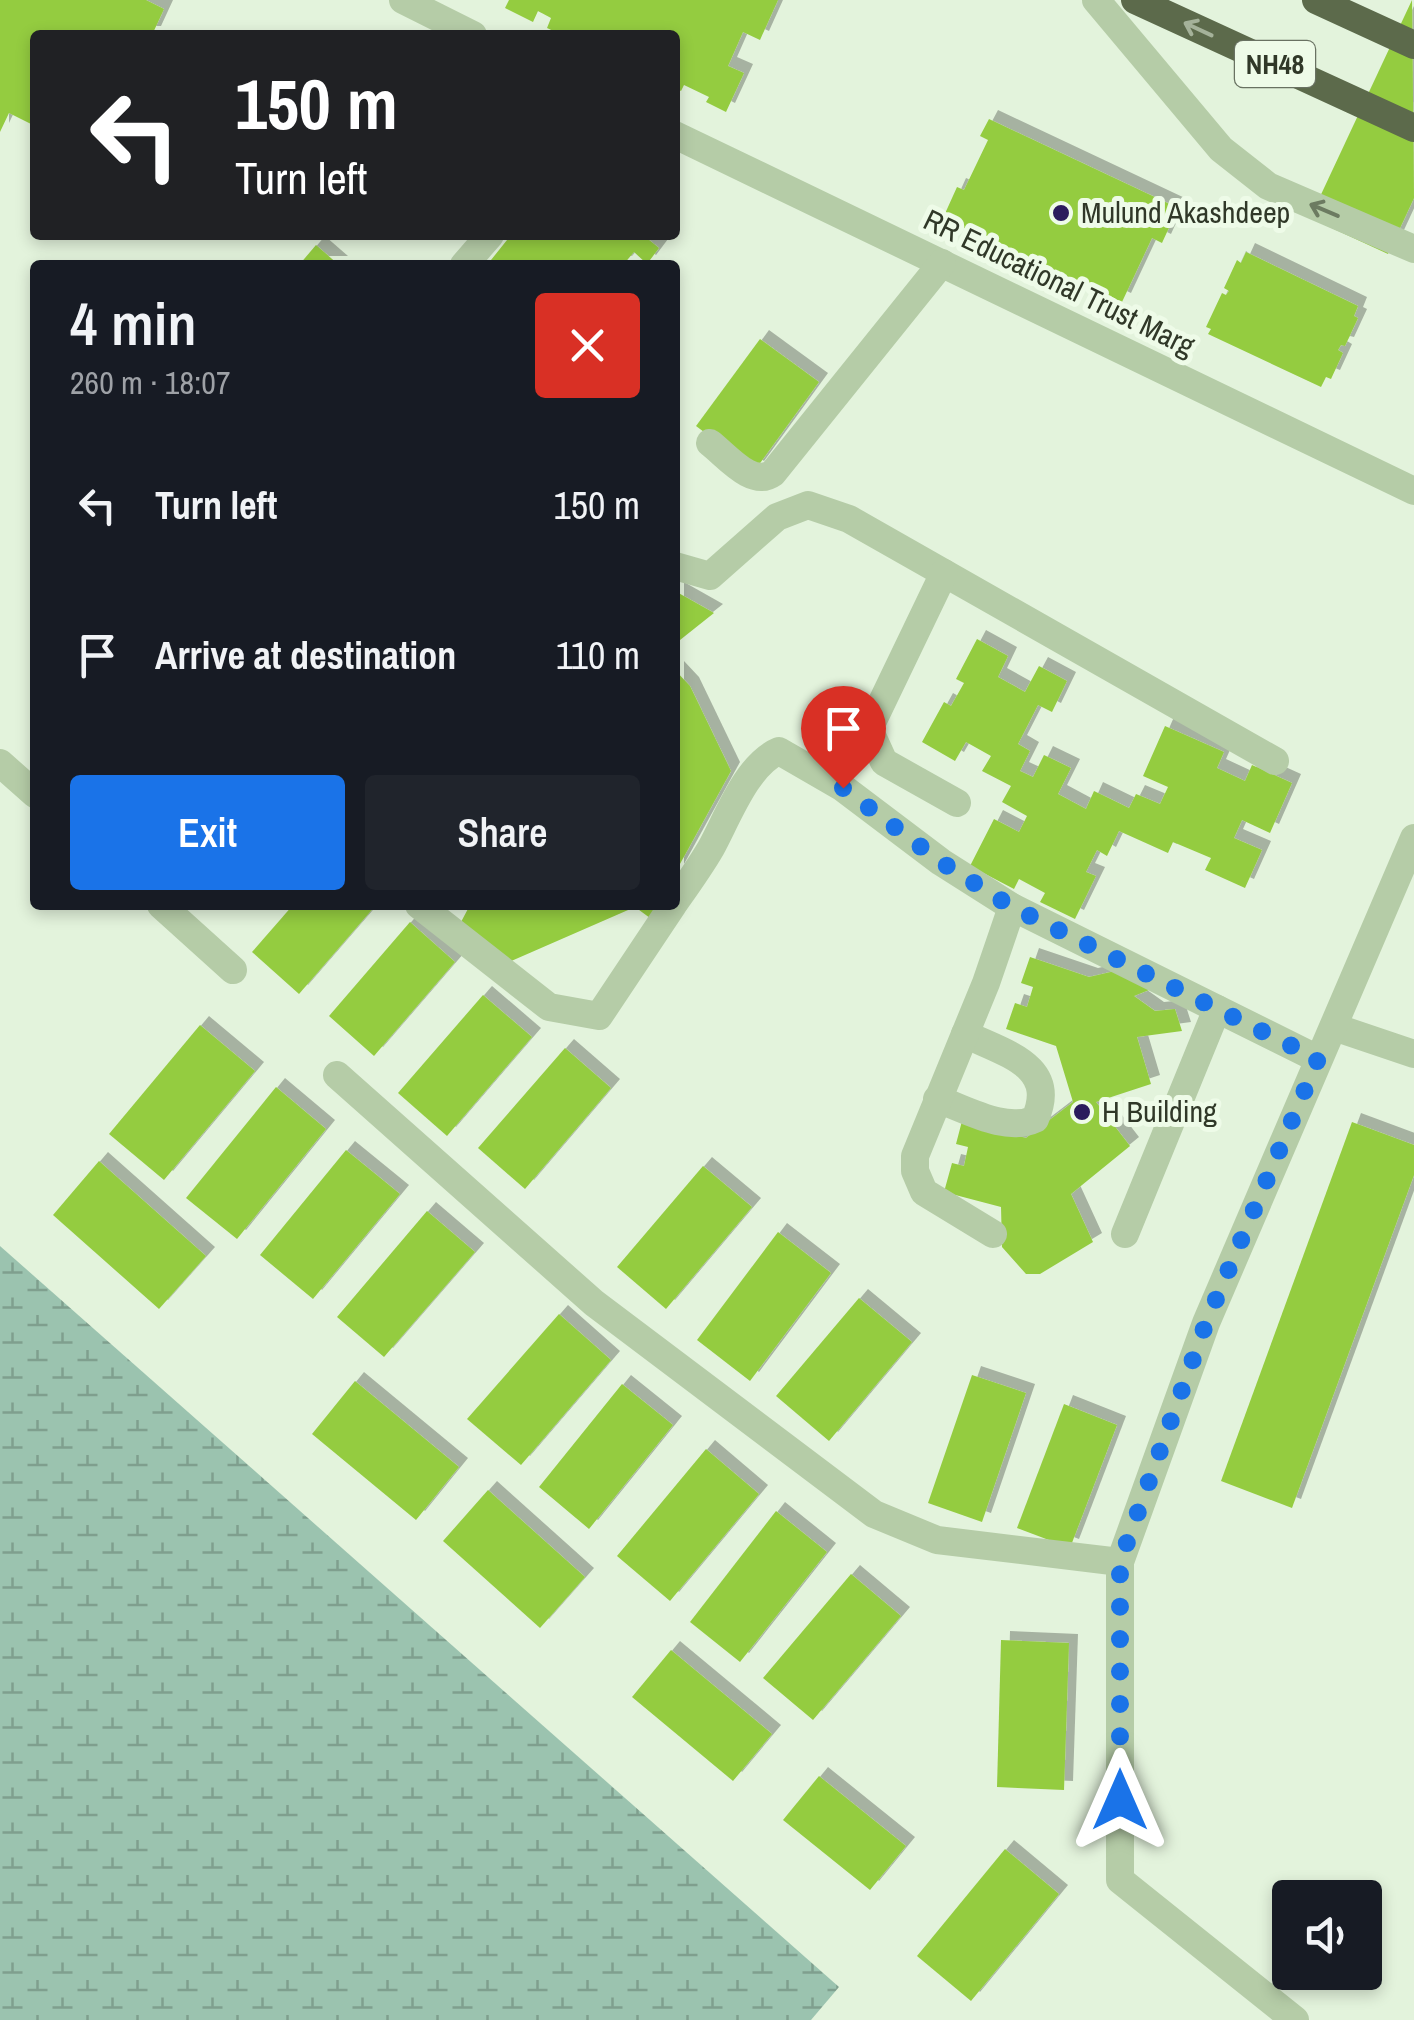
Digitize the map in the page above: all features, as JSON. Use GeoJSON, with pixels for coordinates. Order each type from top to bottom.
{"type":"FeatureCollection","features":[{"type":"Feature","properties":{"kind":"highway","name":"NH48"},"geometry":{"type":"LineString","coordinates":[[1136,0],[1414,128]]}},
{"type":"Feature","properties":{"kind":"highway","name":"NH48"},"geometry":{"type":"LineString","coordinates":[[1316,0],[1414,45]]}},
{"type":"Feature","properties":{"kind":"street"},"geometry":{"type":"LineString","coordinates":[[403,0],[463,30]]}},
{"type":"Feature","properties":{"kind":"street"},"geometry":{"type":"LineString","coordinates":[[1096,0],[1220,149],[1268,186],[1414,249]]}},
{"type":"Feature","properties":{"kind":"street","name":"RR Educational Trust Marg"},"geometry":{"type":"LineString","coordinates":[[680,137],[1414,490]]}},
{"type":"Feature","properties":{"kind":"street"},"geometry":{"type":"LineString","coordinates":[[468,260],[486,240]]}},
{"type":"Feature","properties":{"kind":"street"},"geometry":{"type":"LineString","coordinates":[[710,443],[754,478],[772,473],[942,263]]}},
{"type":"Feature","properties":{"kind":"street"},"geometry":{"type":"LineString","coordinates":[[680,567],[710,576],[778,518],[808,505],[849,519],[1275,761]]}},
{"type":"Feature","properties":{"kind":"street"},"geometry":{"type":"LineString","coordinates":[[944,573],[868,729],[884,762],[958,803]]}},
{"type":"Feature","properties":{"kind":"street"},"geometry":{"type":"LineString","coordinates":[[680,895],[739,794],[767,756],[779,751],[843,788],[941,862],[1012,907],[1318,1059]]}},
{"type":"Feature","properties":{"kind":"street"},"geometry":{"type":"LineString","coordinates":[[0,763],[30,781]]}},
{"type":"Feature","properties":{"kind":"street"},"geometry":{"type":"LineString","coordinates":[[1295,2020],[1120,1880],[1120,1562],[1206,1323],[1409,849]]}},
{"type":"Feature","properties":{"kind":"street"},"geometry":{"type":"LineString","coordinates":[[994,1234],[924,1192],[915,1171],[914,1156],[1012,907]]}},
{"type":"Feature","properties":{"kind":"street"},"geometry":{"type":"LineString","coordinates":[[166,910],[234,970]]}},
{"type":"Feature","properties":{"kind":"street"},"geometry":{"type":"LineString","coordinates":[[426,910],[550,1007],[600,1016],[670,910]]}},
{"type":"Feature","properties":{"kind":"street"},"geometry":{"type":"LineString","coordinates":[[1125,1234],[1217,1009]]}},
{"type":"Feature","properties":{"kind":"street"},"geometry":{"type":"LineString","coordinates":[[1334,1026],[1414,1054]]}},
{"type":"Feature","properties":{"kind":"street"},"geometry":{"type":"LineString","coordinates":[[937,1099],[1009,1124],[1035,1119],[1042,1104],[1041,1084],[1028,1064],[965,1034]]}},
{"type":"Feature","properties":{"kind":"street"},"geometry":{"type":"LineString","coordinates":[[336,1075],[594,1302],[874,1514],[937,1540],[1120,1562]]}},
{"type":"Feature","properties":{"kind":"green space"},"geometry":{"type":"Polygon","coordinates":[[[0,1246],[839,1987],[811,2020],[0,2020],[0,1246]]]}},
{"type":"Feature","properties":{"kind":"building"},"geometry":{"type":"Polygon","coordinates":[[[0,0],[146,0],[164,9],[154,30],[30,30],[30,124],[9,113],[0,132],[0,0]]]}},
{"type":"Feature","properties":{"kind":"building"},"geometry":{"type":"Polygon","coordinates":[[[509,0],[778,0],[760,40],[743,32],[728,66],[744,73],[726,112],[706,102],[709,97],[684,85],[680,90],[680,30],[551,30],[547,28],[551,18],[538,11],[533,22],[505,8],[509,0]]]}},
{"type":"Feature","properties":{"kind":"building"},"geometry":{"type":"Polygon","coordinates":[[[1412,0],[1414,198],[1388,254],[1310,218],[1412,0]]]}},
{"type":"Feature","properties":{"kind":"building","name":"Mulund Akashdeep"},"geometry":{"type":"Polygon","coordinates":[[[989,119],[1178,208],[1162,243],[1152,238],[1122,302],[943,218],[957,187],[964,190],[988,140],[980,136],[989,119]]]}},
{"type":"Feature","properties":{"kind":"building"},"geometry":{"type":"Polygon","coordinates":[[[507,240],[649,240],[659,248],[650,260],[643,260],[634,252],[627,260],[491,260],[507,240]]]}},
{"type":"Feature","properties":{"kind":"building"},"geometry":{"type":"Polygon","coordinates":[[[316,245],[333,260],[303,260],[316,245]]]}},
{"type":"Feature","properties":{"kind":"building"},"geometry":{"type":"Polygon","coordinates":[[[1246,252],[1358,306],[1354,316],[1358,318],[1345,346],[1338,350],[1343,353],[1331,379],[1326,377],[1321,387],[1208,334],[1211,329],[1206,327],[1222,293],[1226,295],[1229,291],[1224,288],[1237,260],[1241,263],[1246,252]]]}},
{"type":"Feature","properties":{"kind":"building"},"geometry":{"type":"Polygon","coordinates":[[[760,339],[819,382],[755,470],[696,426],[760,339]]]}},
{"type":"Feature","properties":{"kind":"building"},"geometry":{"type":"Polygon","coordinates":[[[680,594],[714,613],[680,640],[680,594]]]}},
{"type":"Feature","properties":{"kind":"building"},"geometry":{"type":"Polygon","coordinates":[[[977,639],[1008,656],[998,677],[1025,692],[1039,666],[1067,681],[1052,712],[1038,705],[1018,744],[1030,751],[1020,771],[1033,777],[1044,755],[1071,768],[1058,794],[1086,809],[1094,791],[1129,808],[1136,794],[1160,804],[1168,787],[1143,776],[1165,726],[1224,752],[1217,768],[1245,781],[1252,765],[1292,783],[1270,833],[1242,820],[1234,838],[1262,850],[1245,888],[1205,870],[1211,858],[1173,842],[1168,853],[1119,831],[1107,856],[1097,850],[1086,872],[1096,876],[1075,919],[1040,902],[1045,893],[1019,879],[1014,889],[970,866],[994,819],[1019,832],[1027,816],[1002,802],[1011,786],[982,771],[991,756],[966,742],[955,761],[922,742],[944,702],[951,706],[964,683],[956,679],[977,639]]]}},
{"type":"Feature","properties":{"kind":"building"},"geometry":{"type":"Polygon","coordinates":[[[680,675],[690,686],[731,771],[680,864],[680,675]]]}},
{"type":"Feature","properties":{"kind":"building"},"geometry":{"type":"Polygon","coordinates":[[[289,910],[372,910],[299,994],[252,952],[289,910]]]}},
{"type":"Feature","properties":{"kind":"building"},"geometry":{"type":"Polygon","coordinates":[[[467,910],[628,910],[509,962],[461,922],[467,910]]]}},
{"type":"Feature","properties":{"kind":"building"},"geometry":{"type":"Polygon","coordinates":[[[639,910],[655,910],[650,918],[639,910]]]}},
{"type":"Feature","properties":{"kind":"building"},"geometry":{"type":"Polygon","coordinates":[[[410,922],[455,962],[374,1056],[329,1016],[410,922]]]}},
{"type":"Feature","properties":{"kind":"building","name":"H Building"},"geometry":{"type":"Polygon","coordinates":[[[1030,957],[1089,977],[1128,968],[1154,988],[1134,996],[1155,1011],[1175,1009],[1182,1031],[1137,1037],[1151,1084],[1096,1102],[1130,1146],[1071,1194],[1093,1242],[1040,1274],[1026,1274],[1002,1247],[1001,1207],[944,1192],[952,1163],[964,1166],[968,1147],[956,1144],[962,1121],[1026,1138],[1073,1102],[1056,1046],[1006,1029],[1015,1003],[1027,1007],[1033,987],[1021,983],[1030,957]]]}},
{"type":"Feature","properties":{"kind":"building"},"geometry":{"type":"Polygon","coordinates":[[[483,995],[532,1037],[447,1136],[398,1093],[483,995]]]}},
{"type":"Feature","properties":{"kind":"building"},"geometry":{"type":"Polygon","coordinates":[[[200,1025],[255,1071],[164,1180],[109,1134],[200,1025]]]}},
{"type":"Feature","properties":{"kind":"building"},"geometry":{"type":"Polygon","coordinates":[[[565,1048],[611,1088],[525,1189],[478,1148],[565,1048]]]}},
{"type":"Feature","properties":{"kind":"building"},"geometry":{"type":"Polygon","coordinates":[[[276,1087],[326,1129],[237,1239],[186,1198],[276,1087]]]}},
{"type":"Feature","properties":{"kind":"building"},"geometry":{"type":"Polygon","coordinates":[[[1352,1122],[1414,1145],[1414,1175],[1292,1508],[1221,1481],[1352,1122]]]}},
{"type":"Feature","properties":{"kind":"building"},"geometry":{"type":"Polygon","coordinates":[[[346,1150],[400,1194],[313,1299],[260,1255],[346,1150]]]}},
{"type":"Feature","properties":{"kind":"building"},"geometry":{"type":"Polygon","coordinates":[[[99,1161],[206,1256],[159,1309],[53,1215],[99,1161]]]}},
{"type":"Feature","properties":{"kind":"building"},"geometry":{"type":"Polygon","coordinates":[[[703,1166],[752,1207],[666,1309],[617,1267],[703,1166]]]}},
{"type":"Feature","properties":{"kind":"building"},"geometry":{"type":"Polygon","coordinates":[[[427,1211],[475,1252],[384,1357],[337,1317],[427,1211]]]}},
{"type":"Feature","properties":{"kind":"building"},"geometry":{"type":"Polygon","coordinates":[[[778,1232],[831,1273],[750,1381],[697,1340],[778,1232]]]}},
{"type":"Feature","properties":{"kind":"building"},"geometry":{"type":"Polygon","coordinates":[[[859,1298],[912,1342],[829,1441],[776,1396],[859,1298]]]}},
{"type":"Feature","properties":{"kind":"building"},"geometry":{"type":"Polygon","coordinates":[[[559,1314],[611,1360],[521,1465],[467,1419],[559,1314]]]}},
{"type":"Feature","properties":{"kind":"building"},"geometry":{"type":"Polygon","coordinates":[[[972,1375],[1026,1393],[982,1522],[928,1503],[972,1375]]]}},
{"type":"Feature","properties":{"kind":"building"},"geometry":{"type":"Polygon","coordinates":[[[355,1381],[459,1467],[416,1520],[312,1434],[355,1381]]]}},
{"type":"Feature","properties":{"kind":"building"},"geometry":{"type":"Polygon","coordinates":[[[622,1384],[673,1425],[589,1529],[539,1487],[622,1384]]]}},
{"type":"Feature","properties":{"kind":"building"},"geometry":{"type":"Polygon","coordinates":[[[1064,1404],[1117,1425],[1070,1548],[1017,1528],[1064,1404]]]}},
{"type":"Feature","properties":{"kind":"building"},"geometry":{"type":"Polygon","coordinates":[[[706,1449],[759,1494],[670,1601],[617,1556],[706,1449]]]}},
{"type":"Feature","properties":{"kind":"building"},"geometry":{"type":"Polygon","coordinates":[[[488,1490],[585,1577],[540,1628],[443,1541],[488,1490]]]}},
{"type":"Feature","properties":{"kind":"building"},"geometry":{"type":"Polygon","coordinates":[[[776,1511],[827,1552],[740,1662],[690,1622],[776,1511]]]}},
{"type":"Feature","properties":{"kind":"building"},"geometry":{"type":"Polygon","coordinates":[[[851,1574],[901,1616],[813,1720],[763,1678],[851,1574]]]}},
{"type":"Feature","properties":{"kind":"building"},"geometry":{"type":"Polygon","coordinates":[[[1001,1640],[1069,1643],[1064,1790],[997,1787],[1001,1640]]]}},
{"type":"Feature","properties":{"kind":"building"},"geometry":{"type":"Polygon","coordinates":[[[671,1650],[772,1734],[733,1781],[632,1697],[671,1650]]]}},
{"type":"Feature","properties":{"kind":"building"},"geometry":{"type":"Polygon","coordinates":[[[819,1776],[906,1846],[870,1890],[783,1820],[819,1776]]]}},
{"type":"Feature","properties":{"kind":"building"},"geometry":{"type":"Polygon","coordinates":[[[1005,1849],[1059,1894],[971,2001],[917,1956],[1005,1849]]]}},
{"type":"Feature","properties":{"kind":"place","name":"Mulund Akashdeep"},"geometry":{"type":"Point","coordinates":[1061,213]}},
{"type":"Feature","properties":{"kind":"place","name":"H Building"},"geometry":{"type":"Point","coordinates":[1082,1112]}},
{"type":"Feature","properties":{"kind":"route"},"geometry":{"type":"LineString","coordinates":[[843,788],[941,862],[1012,907],[1318,1059],[1206,1323],[1120,1562],[1120,1800]]}}]}
